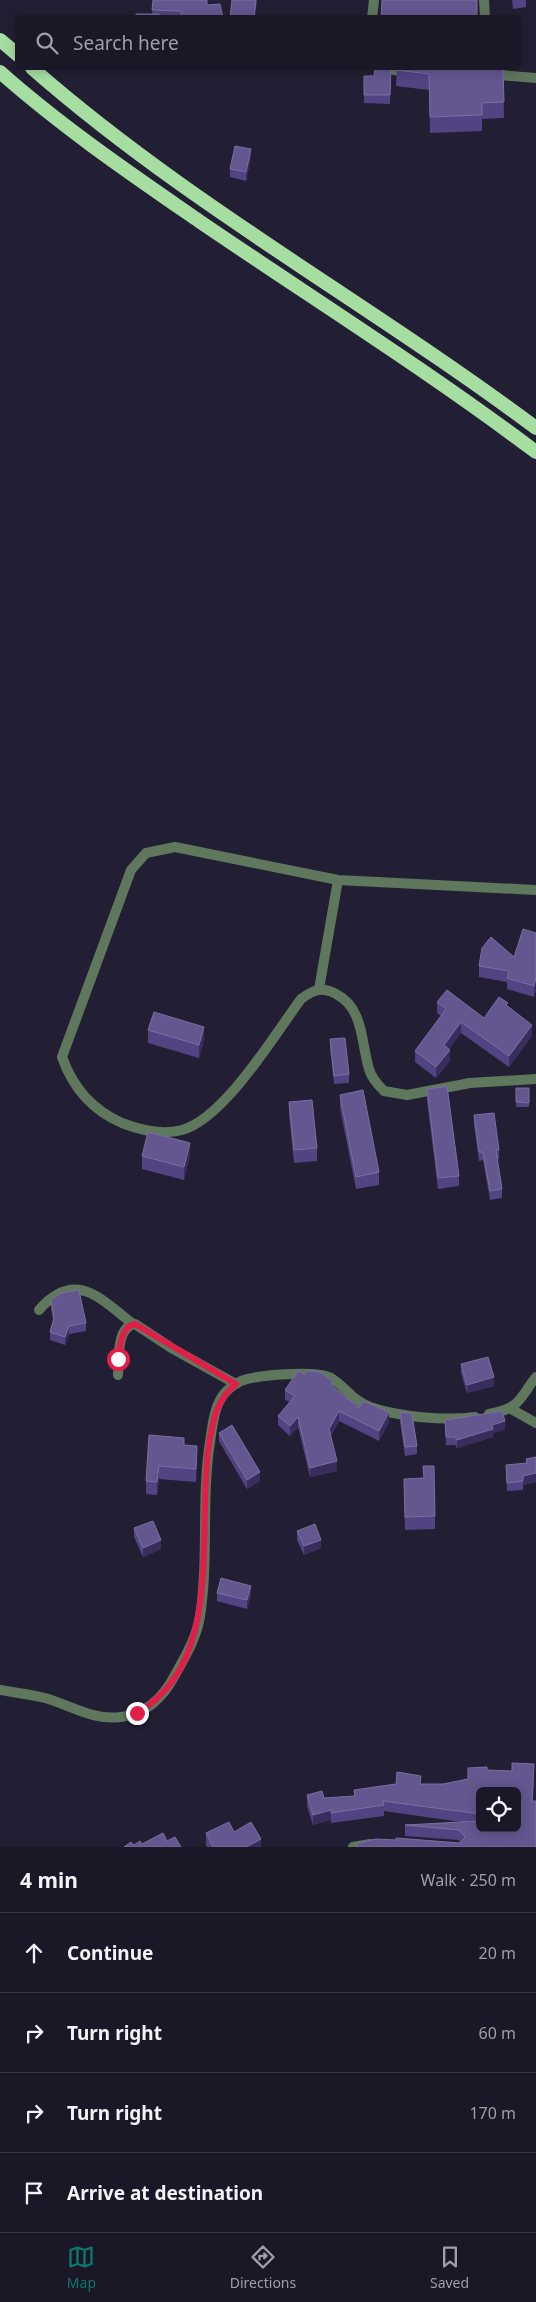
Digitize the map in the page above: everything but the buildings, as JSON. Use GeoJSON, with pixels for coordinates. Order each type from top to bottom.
{"type":"FeatureCollection","features":[{"type":"Feature","properties":{"kind":"highway"},"geometry":{"type":"LineString","coordinates":[[0,40],[15,52]]}},
{"type":"Feature","properties":{"kind":"highway"},"geometry":{"type":"LineString","coordinates":[[34,70],[108,130],[179,182],[459,372],[536,428]]}},
{"type":"Feature","properties":{"kind":"highway"},"geometry":{"type":"LineString","coordinates":[[0,72],[55,118],[145,184],[450,388],[536,452]]}},
{"type":"Feature","properties":{"kind":"street"},"geometry":{"type":"LineString","coordinates":[[372,15],[374,0]]}},
{"type":"Feature","properties":{"kind":"street"},"geometry":{"type":"LineString","coordinates":[[484,0],[485,15]]}},
{"type":"Feature","properties":{"kind":"street"},"geometry":{"type":"LineString","coordinates":[[396,70],[421,73]]}},
{"type":"Feature","properties":{"kind":"street"},"geometry":{"type":"LineString","coordinates":[[485,72],[536,78]]}},
{"type":"Feature","properties":{"kind":"street"},"geometry":{"type":"LineString","coordinates":[[536,890],[338,880],[175,847],[146,853],[131,870],[62,1057],[68,1073],[81,1093],[107,1116],[131,1126],[156,1132],[184,1130],[194,1126],[215,1109],[244,1078],[301,999],[312,990],[319,989],[328,990],[342,997],[350,1004],[358,1019],[369,1070],[384,1091],[407,1095],[470,1083],[536,1079]]}},
{"type":"Feature","properties":{"kind":"street"},"geometry":{"type":"LineString","coordinates":[[319,989],[338,880]]}},
{"type":"Feature","properties":{"kind":"street"},"geometry":{"type":"LineString","coordinates":[[39,1310],[52,1296],[71,1290],[96,1294],[132,1324],[236,1384]]}},
{"type":"Feature","properties":{"kind":"street"},"geometry":{"type":"LineString","coordinates":[[118,1375],[120,1344],[125,1330],[132,1324]]}},
{"type":"Feature","properties":{"kind":"street"},"geometry":{"type":"LineString","coordinates":[[0,1690],[45,1698],[96,1716],[121,1718],[137,1713],[152,1705],[166,1692],[188,1653],[200,1618],[208,1453],[213,1420],[224,1394],[236,1384],[257,1378],[299,1374],[324,1376],[332,1379],[357,1401],[372,1407],[435,1418],[465,1418],[511,1409],[523,1397],[536,1377]]}},
{"type":"Feature","properties":{"kind":"street"},"geometry":{"type":"LineString","coordinates":[[511,1409],[536,1423]]}},
{"type":"Feature","properties":{"kind":"street"},"geometry":{"type":"LineString","coordinates":[[353,1847],[379,1842]]}},
{"type":"Feature","properties":{"kind":"route"},"geometry":{"type":"LineString","coordinates":[[118,1359],[120,1344],[125,1330],[130,1325],[135,1324],[173,1349],[236,1384],[224,1394],[213,1420],[207,1461],[204,1506],[200,1618],[188,1653],[166,1692],[152,1705],[137,1713]]}}]}
